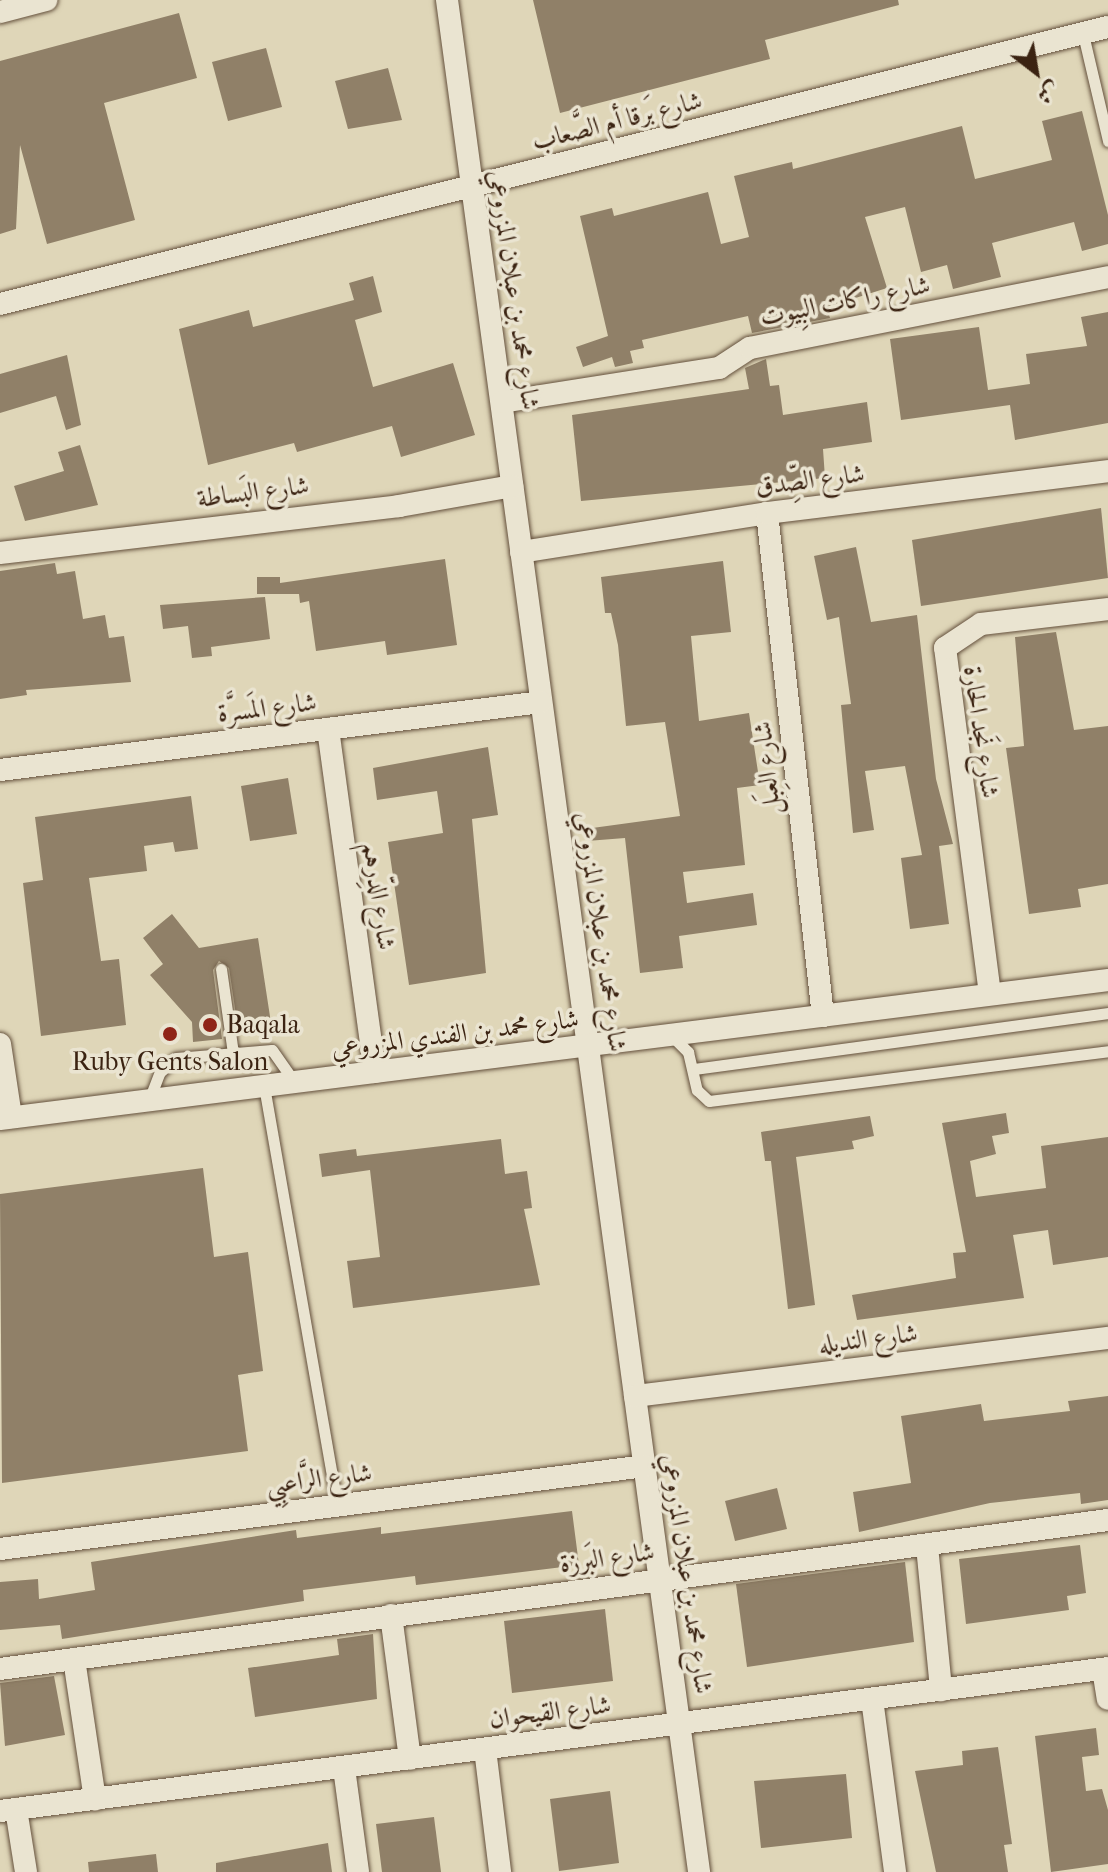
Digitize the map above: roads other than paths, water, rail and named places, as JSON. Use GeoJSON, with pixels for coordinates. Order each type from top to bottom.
{"type":"FeatureCollection","features":[{"type":"Feature","properties":{"kind":"street"},"geometry":{"type":"LineString","coordinates":[[0,12],[46,0]]}},
{"type":"Feature","properties":{"kind":"street","name":"شارع محمد بن عبلان المزروعي"},"geometry":{"type":"LineString","coordinates":[[447,0],[699,1872]]}},
{"type":"Feature","properties":{"kind":"street","name":"شارع بَرقا أم الصَّعاب"},"geometry":{"type":"LineString","coordinates":[[0,304],[1108,27]]}},
{"type":"Feature","properties":{"kind":"street","name":"شارع راكات البِيوت"},"geometry":{"type":"LineString","coordinates":[[502,402],[719,368],[750,348],[1108,277]]}},
{"type":"Feature","properties":{"kind":"street","name":"شارع الصِّدق"},"geometry":{"type":"LineString","coordinates":[[521,552],[767,513],[1108,471]]}},
{"type":"Feature","properties":{"kind":"street","name":"شارع البَساطة"},"geometry":{"type":"LineString","coordinates":[[0,553],[399,506],[512,486]]}},
{"type":"Feature","properties":{"kind":"street","name":"شارع العِبَل"},"geometry":{"type":"LineString","coordinates":[[767,513],[823,1016]]}},
{"type":"Feature","properties":{"kind":"street","name":"شارع نَجد الحارة"},"geometry":{"type":"LineString","coordinates":[[990,994],[945,648],[981,624],[1108,609]]}},
{"type":"Feature","properties":{"kind":"street","name":"شارع المَسرَّة"},"geometry":{"type":"LineString","coordinates":[[0,770],[541,702]]}},
{"type":"Feature","properties":{"kind":"street","name":"شارع الدِّرهم"},"geometry":{"type":"LineString","coordinates":[[328,729],[375,1072]]}},
{"type":"Feature","properties":{"kind":"street","name":"شارع محمد بن الفندي المزروعي"},"geometry":{"type":"LineString","coordinates":[[5,1118],[1108,980]]}},
{"type":"Feature","properties":{"kind":"street"},"geometry":{"type":"LineString","coordinates":[[0,1044],[5,1118]]}},
{"type":"Feature","properties":{"kind":"street","name":"شارع النديله"},"geometry":{"type":"LineString","coordinates":[[635,1396],[1108,1338]]}},
{"type":"Feature","properties":{"kind":"street","name":"شارع الرَّاعبِي"},"geometry":{"type":"LineString","coordinates":[[0,1549],[645,1466]]}},
{"type":"Feature","properties":{"kind":"street","name":"شارع البَرزة"},"geometry":{"type":"LineString","coordinates":[[0,1669],[1108,1520]]}},
{"type":"Feature","properties":{"kind":"street"},"geometry":{"type":"LineString","coordinates":[[927,1546],[941,1690]]}},
{"type":"Feature","properties":{"kind":"street"},"geometry":{"type":"LineString","coordinates":[[391,1615],[410,1759]]}},
{"type":"Feature","properties":{"kind":"street"},"geometry":{"type":"LineString","coordinates":[[74,1659],[95,1799]]}},
{"type":"Feature","properties":{"kind":"street"},"geometry":{"type":"LineString","coordinates":[[1106,1668],[1108,1699]]}},
{"type":"Feature","properties":{"kind":"street","name":"شارع القيحوان"},"geometry":{"type":"LineString","coordinates":[[8,1810],[1106,1668]]}},
{"type":"Feature","properties":{"kind":"street"},"geometry":{"type":"LineString","coordinates":[[872,1699],[895,1872]]}},
{"type":"Feature","properties":{"kind":"street"},"geometry":{"type":"LineString","coordinates":[[485,1749],[500,1872]]}},
{"type":"Feature","properties":{"kind":"street"},"geometry":{"type":"LineString","coordinates":[[344,1768],[358,1872]]}},
{"type":"Feature","properties":{"kind":"street"},"geometry":{"type":"LineString","coordinates":[[8,1810],[26,1872]]}},
{"type":"Feature","properties":{"kind":"lane"},"geometry":{"type":"LineString","coordinates":[[1083,34],[1108,141]]}},
{"type":"Feature","properties":{"kind":"lane"},"geometry":{"type":"LineString","coordinates":[[221,969],[233,1053]]}},
{"type":"Feature","properties":{"kind":"lane"},"geometry":{"type":"LineString","coordinates":[[694,1069],[1108,1013]]}},
{"type":"Feature","properties":{"kind":"lane"},"geometry":{"type":"LineString","coordinates":[[671,1035],[694,1069],[697,1090],[709,1101],[1108,1051]]}},
{"type":"Feature","properties":{"kind":"lane"},"geometry":{"type":"LineString","coordinates":[[148,1100],[171,1060],[276,1052],[294,1082]]}},
{"type":"Feature","properties":{"kind":"lane"},"geometry":{"type":"LineString","coordinates":[[264,1086],[337,1505]]}},
{"type":"Feature","properties":{"kind":"place","name":"Baqala"},"geometry":{"type":"Point","coordinates":[210,1025]}},
{"type":"Feature","properties":{"kind":"place","name":"Ruby Gents Salon"},"geometry":{"type":"Point","coordinates":[170,1034]}}]}
